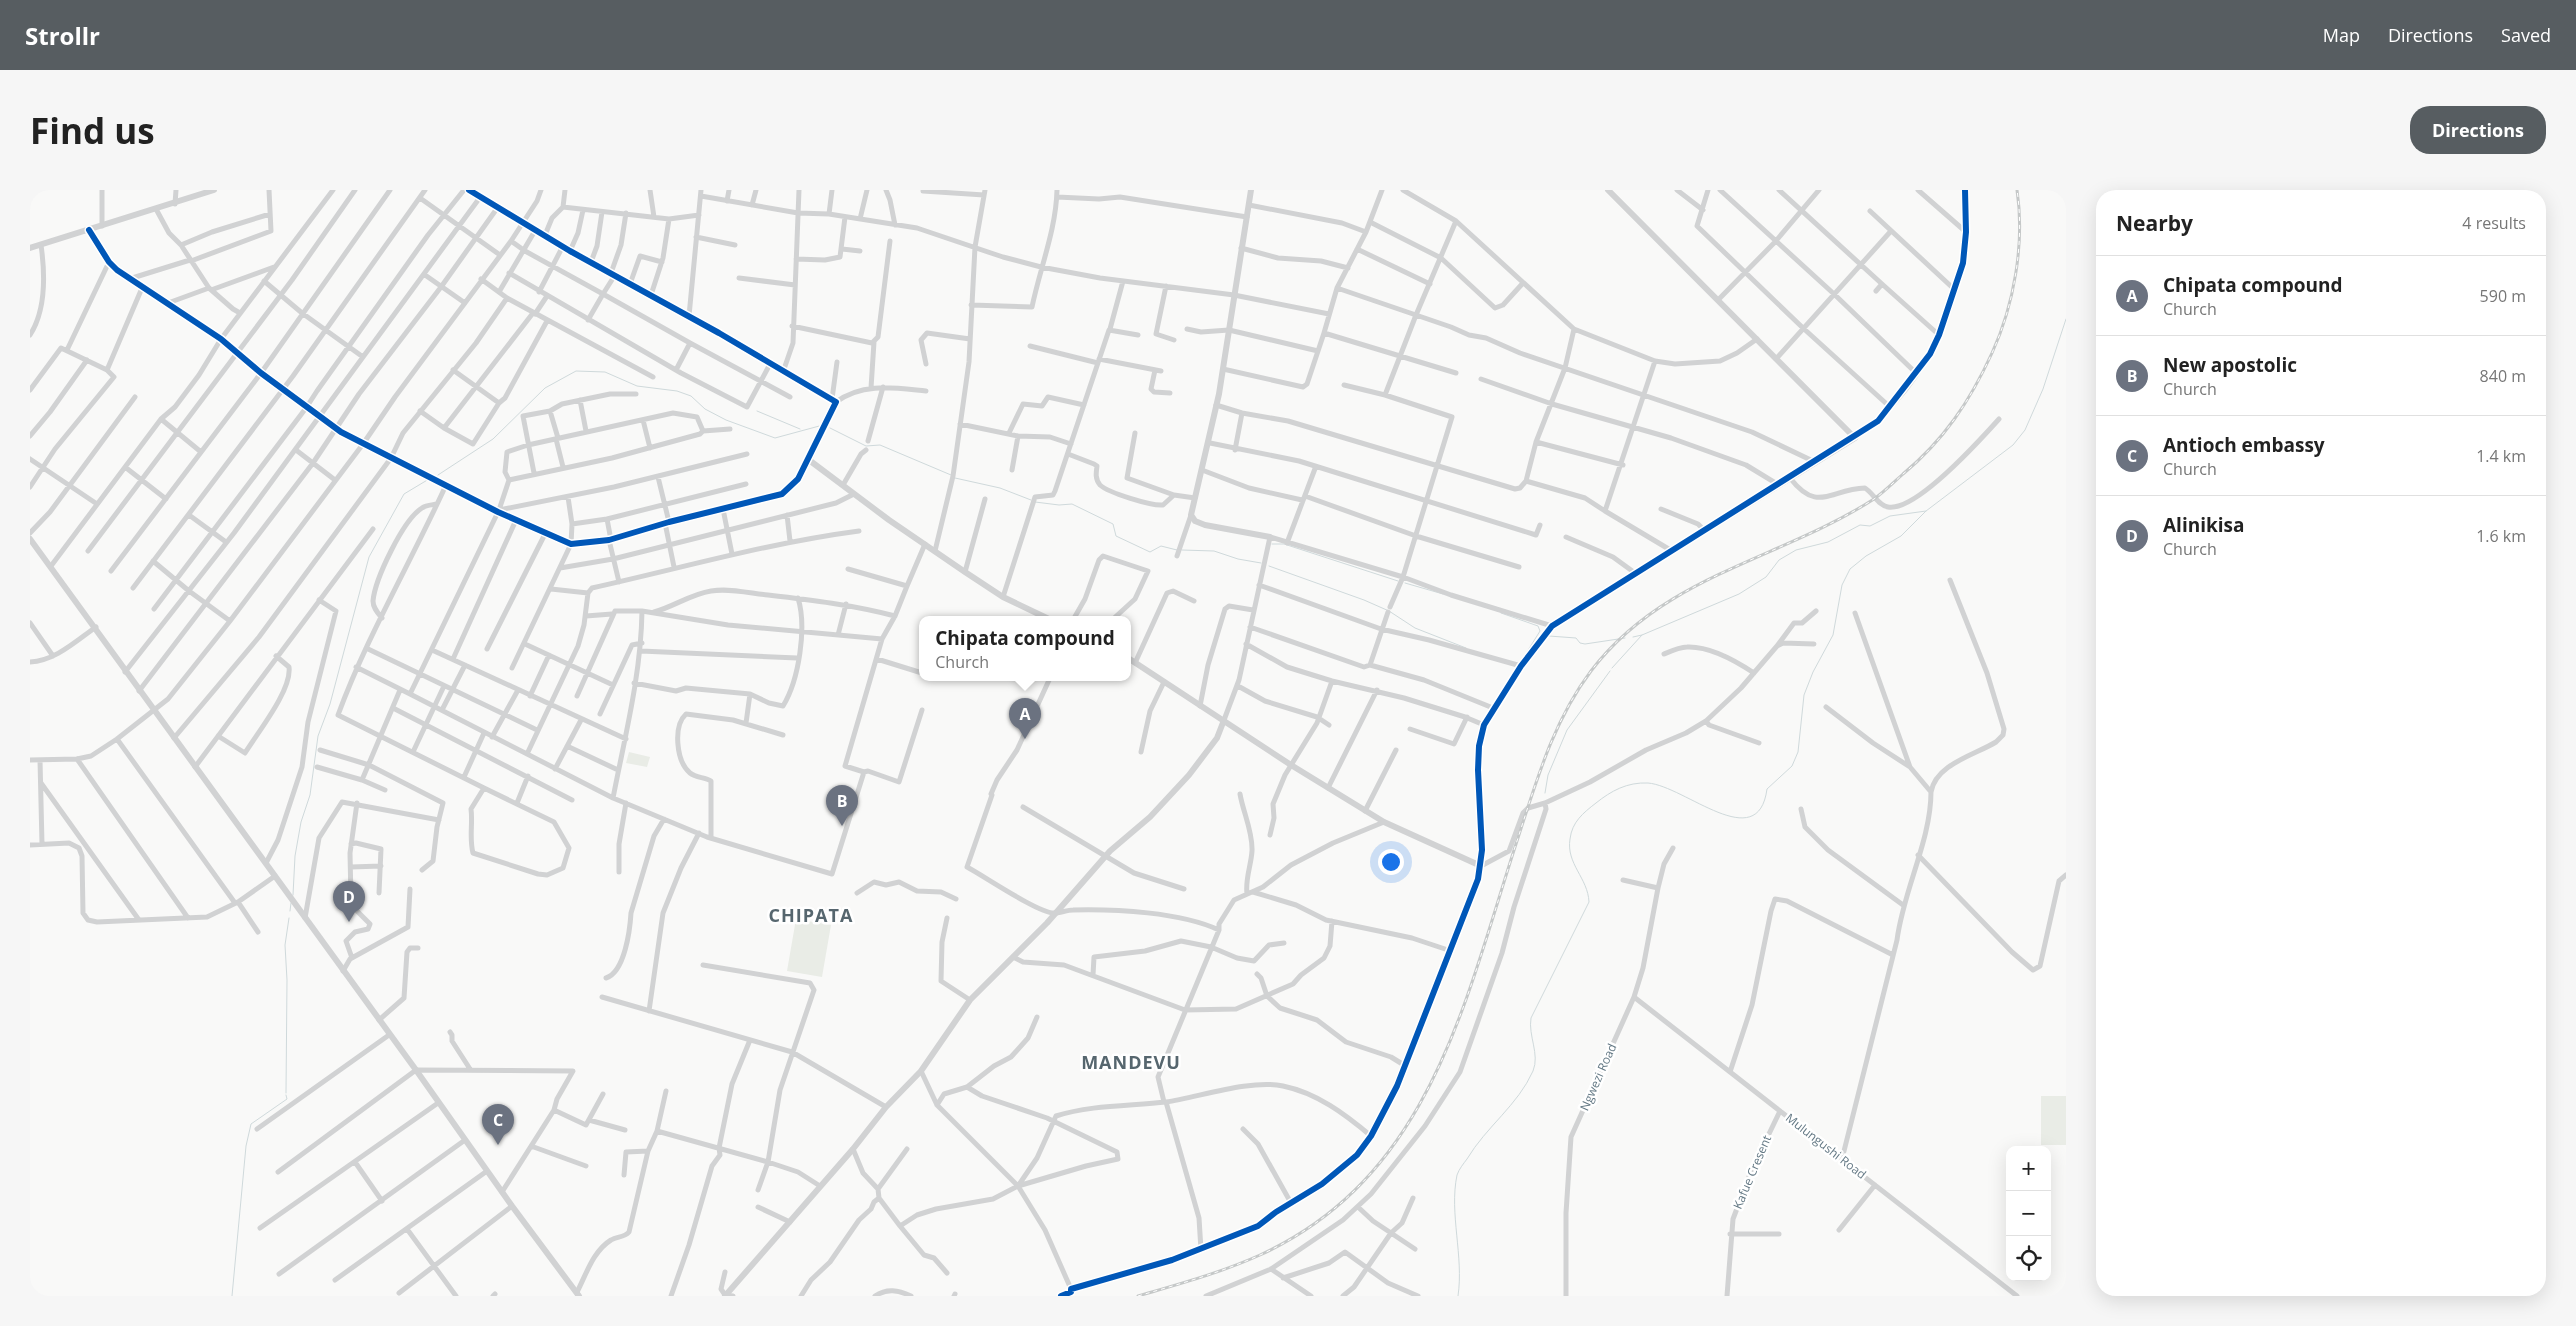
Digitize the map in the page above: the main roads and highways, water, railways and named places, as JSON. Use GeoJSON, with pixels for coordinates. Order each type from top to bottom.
{"type":"FeatureCollection","features":[{"type":"Feature","properties":{"kind":"waterway"},"geometry":{"type":"LineString","coordinates":[[1458,1296],[1459,1266],[1455,1220],[1457,1175],[1475,1147],[1519,1095],[1533,1071],[1535,1052],[1531,1031],[1531,1018],[1589,902],[1588,893],[1574,864],[1570,848],[1571,833],[1579,818],[1607,795],[1620,788],[1640,783],[1663,787],[1718,812],[1735,817],[1750,817],[1761,808],[1767,789],[1792,766],[1798,752],[1804,695],[1813,672],[1833,635],[1842,585],[1850,569],[1866,556],[1901,536],[1926,511],[2013,445],[2025,430],[2043,389],[2066,319]]}},
{"type":"Feature","properties":{"kind":"waterway"},"geometry":{"type":"LineString","coordinates":[[438,475],[493,439],[545,388],[576,371],[605,372],[637,386],[677,391],[691,396],[705,409],[726,420],[775,438],[823,425]]}},
{"type":"Feature","properties":{"kind":"waterway"},"geometry":{"type":"LineString","coordinates":[[757,411],[800,429]]}},
{"type":"Feature","properties":{"kind":"waterway"},"geometry":{"type":"LineString","coordinates":[[830,428],[866,446],[880,445],[951,475]]}},
{"type":"Feature","properties":{"kind":"waterway"},"geometry":{"type":"LineString","coordinates":[[955,478],[1000,488],[1031,500]]}},
{"type":"Feature","properties":{"kind":"waterway"},"geometry":{"type":"LineString","coordinates":[[293,895],[295,856],[301,822],[310,795],[318,736],[330,704],[369,557],[404,494],[429,479]]}},
{"type":"Feature","properties":{"kind":"waterway"},"geometry":{"type":"LineString","coordinates":[[1035,502],[1059,505],[1072,504],[1113,524],[1116,536],[1150,552],[1161,546],[1177,550]]}},
{"type":"Feature","properties":{"kind":"waterway"},"geometry":{"type":"LineString","coordinates":[[1633,637],[1642,635],[1739,594],[1766,577],[1779,560],[1796,550],[1828,542],[1860,525],[1870,526],[1890,516],[1926,511]]}},
{"type":"Feature","properties":{"kind":"waterway"},"geometry":{"type":"LineString","coordinates":[[1272,544],[1284,544],[1398,581]]}},
{"type":"Feature","properties":{"kind":"waterway"},"geometry":{"type":"LineString","coordinates":[[1182,550],[1214,551],[1238,559],[1261,563]]}},
{"type":"Feature","properties":{"kind":"waterway"},"geometry":{"type":"LineString","coordinates":[[1269,566],[1364,600],[1389,611],[1415,628],[1466,648]]}},
{"type":"Feature","properties":{"kind":"waterway"},"geometry":{"type":"LineString","coordinates":[[1405,583],[1443,594]]}},
{"type":"Feature","properties":{"kind":"waterway"},"geometry":{"type":"LineString","coordinates":[[1501,613],[1538,626],[1540,631],[1522,660]]}},
{"type":"Feature","properties":{"kind":"waterway"},"geometry":{"type":"LineString","coordinates":[[1612,668],[1642,635]]}},
{"type":"Feature","properties":{"kind":"waterway"},"geometry":{"type":"LineString","coordinates":[[1549,636],[1576,638],[1580,643],[1585,644],[1625,638]]}},
{"type":"Feature","properties":{"kind":"waterway"},"geometry":{"type":"LineString","coordinates":[[1545,793],[1548,775],[1567,730],[1610,671]]}},
{"type":"Feature","properties":{"kind":"waterway"},"geometry":{"type":"LineString","coordinates":[[290,911],[291,903]]}},
{"type":"Feature","properties":{"kind":"waterway"},"geometry":{"type":"LineString","coordinates":[[286,1093],[287,980],[285,945],[289,918]]}},
{"type":"Feature","properties":{"kind":"waterway"},"geometry":{"type":"LineString","coordinates":[[232,1296],[246,1146],[251,1124],[287,1099],[286,1095]]}},
{"type":"Feature","properties":{"kind":"railway"},"geometry":{"type":"LineString","coordinates":[[1138,1296],[1215,1273],[1260,1255],[1318,1222],[1364,1180],[1402,1133],[1432,1080],[1457,1024],[1478,965],[1538,776],[1555,733],[1577,691],[1591,671],[1620,639],[1653,612],[1688,590],[1838,520],[1874,499],[1931,448],[1955,419],[1975,387],[2000,334],[2016,273],[2020,231],[2017,190]]}},
{"type":"Feature","properties":{"kind":"place","name":"Chipata compound"},"geometry":{"type":"Point","coordinates":[1025,739]}},
{"type":"Feature","properties":{"kind":"place","name":"New apostolic"},"geometry":{"type":"Point","coordinates":[842,826]}},
{"type":"Feature","properties":{"kind":"place","name":"Alinikisa"},"geometry":{"type":"Point","coordinates":[349,922]}},
{"type":"Feature","properties":{"kind":"place","name":"Antioch embassy"},"geometry":{"type":"Point","coordinates":[498,1145]}},
{"type":"Feature","properties":{"kind":"district","name":"CHIPATA"},"geometry":{"type":"Point","coordinates":[811,915]}},
{"type":"Feature","properties":{"kind":"district","name":"MANDEVU"},"geometry":{"type":"Point","coordinates":[1131,1062]}}]}
